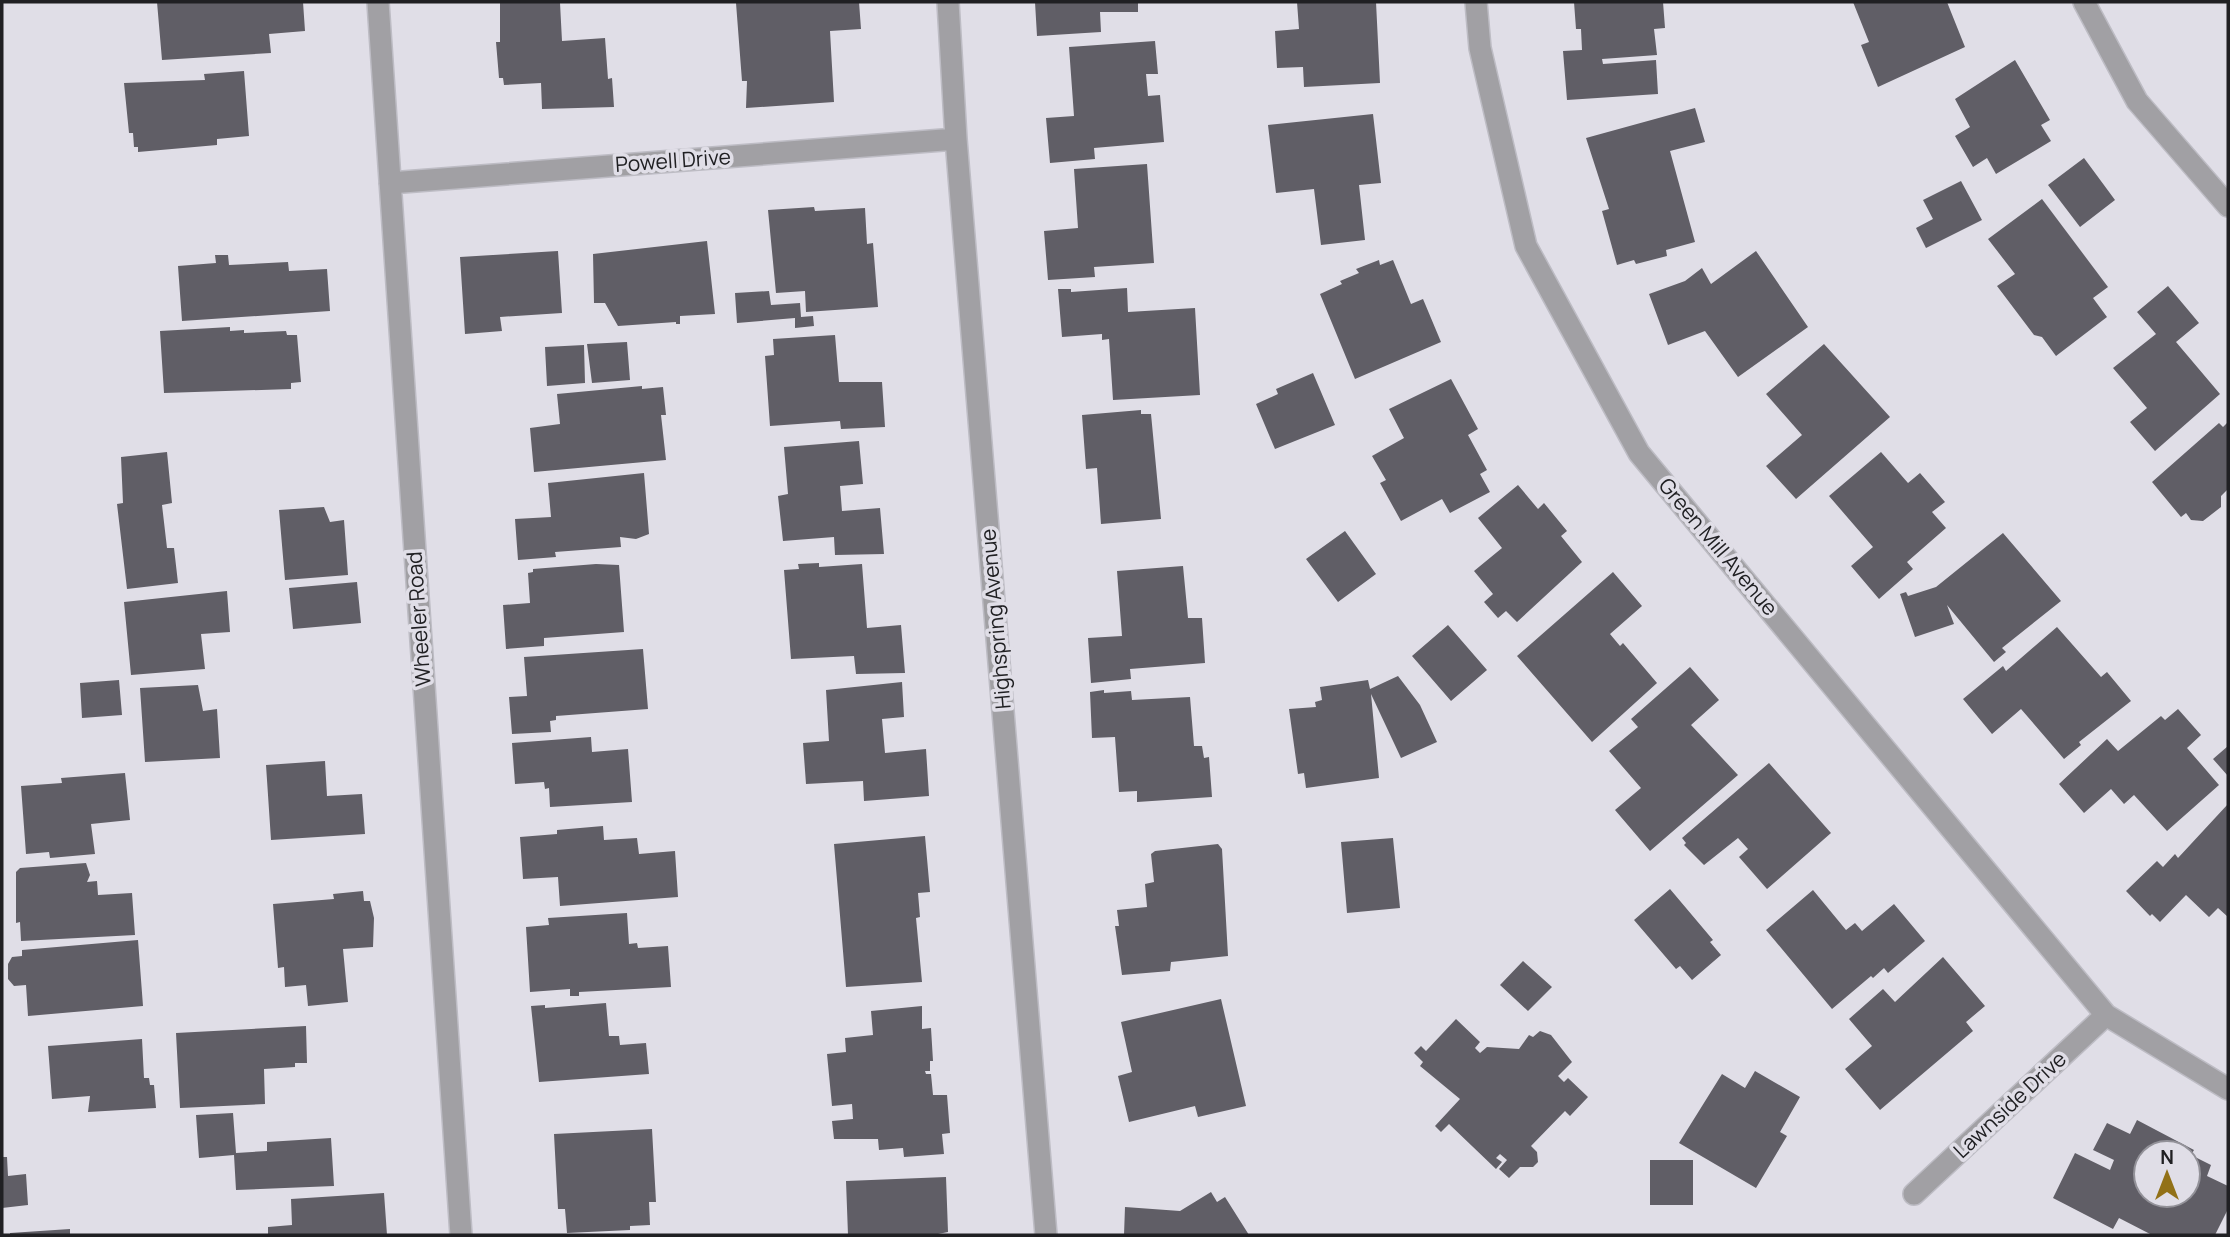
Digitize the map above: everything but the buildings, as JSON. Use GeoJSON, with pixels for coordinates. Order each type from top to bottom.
{"type":"FeatureCollection","features":[{"type":"Feature","properties":{"kind":"street","name":"Wheeler Road"},"geometry":{"type":"LineString","coordinates":[[378,2],[461,1235]]}},
{"type":"Feature","properties":{"kind":"street","name":"Highspring Avenue"},"geometry":{"type":"LineString","coordinates":[[948,2],[956,139],[1046,1235]]}},
{"type":"Feature","properties":{"kind":"street","name":"Green Mill Avenue"},"geometry":{"type":"LineString","coordinates":[[1476,2],[1480,48],[1526,246],[1639,453],[2106,1015],[2228,1089]]}},
{"type":"Feature","properties":{"kind":"street"},"geometry":{"type":"LineString","coordinates":[[2084,2],[2137,101],[2228,206]]}},
{"type":"Feature","properties":{"kind":"street","name":"Powell Drive"},"geometry":{"type":"LineString","coordinates":[[390,183],[956,139]]}},
{"type":"Feature","properties":{"kind":"street","name":"Lawnside Drive"},"geometry":{"type":"LineString","coordinates":[[1914,1194],[2106,1015]]}}]}
